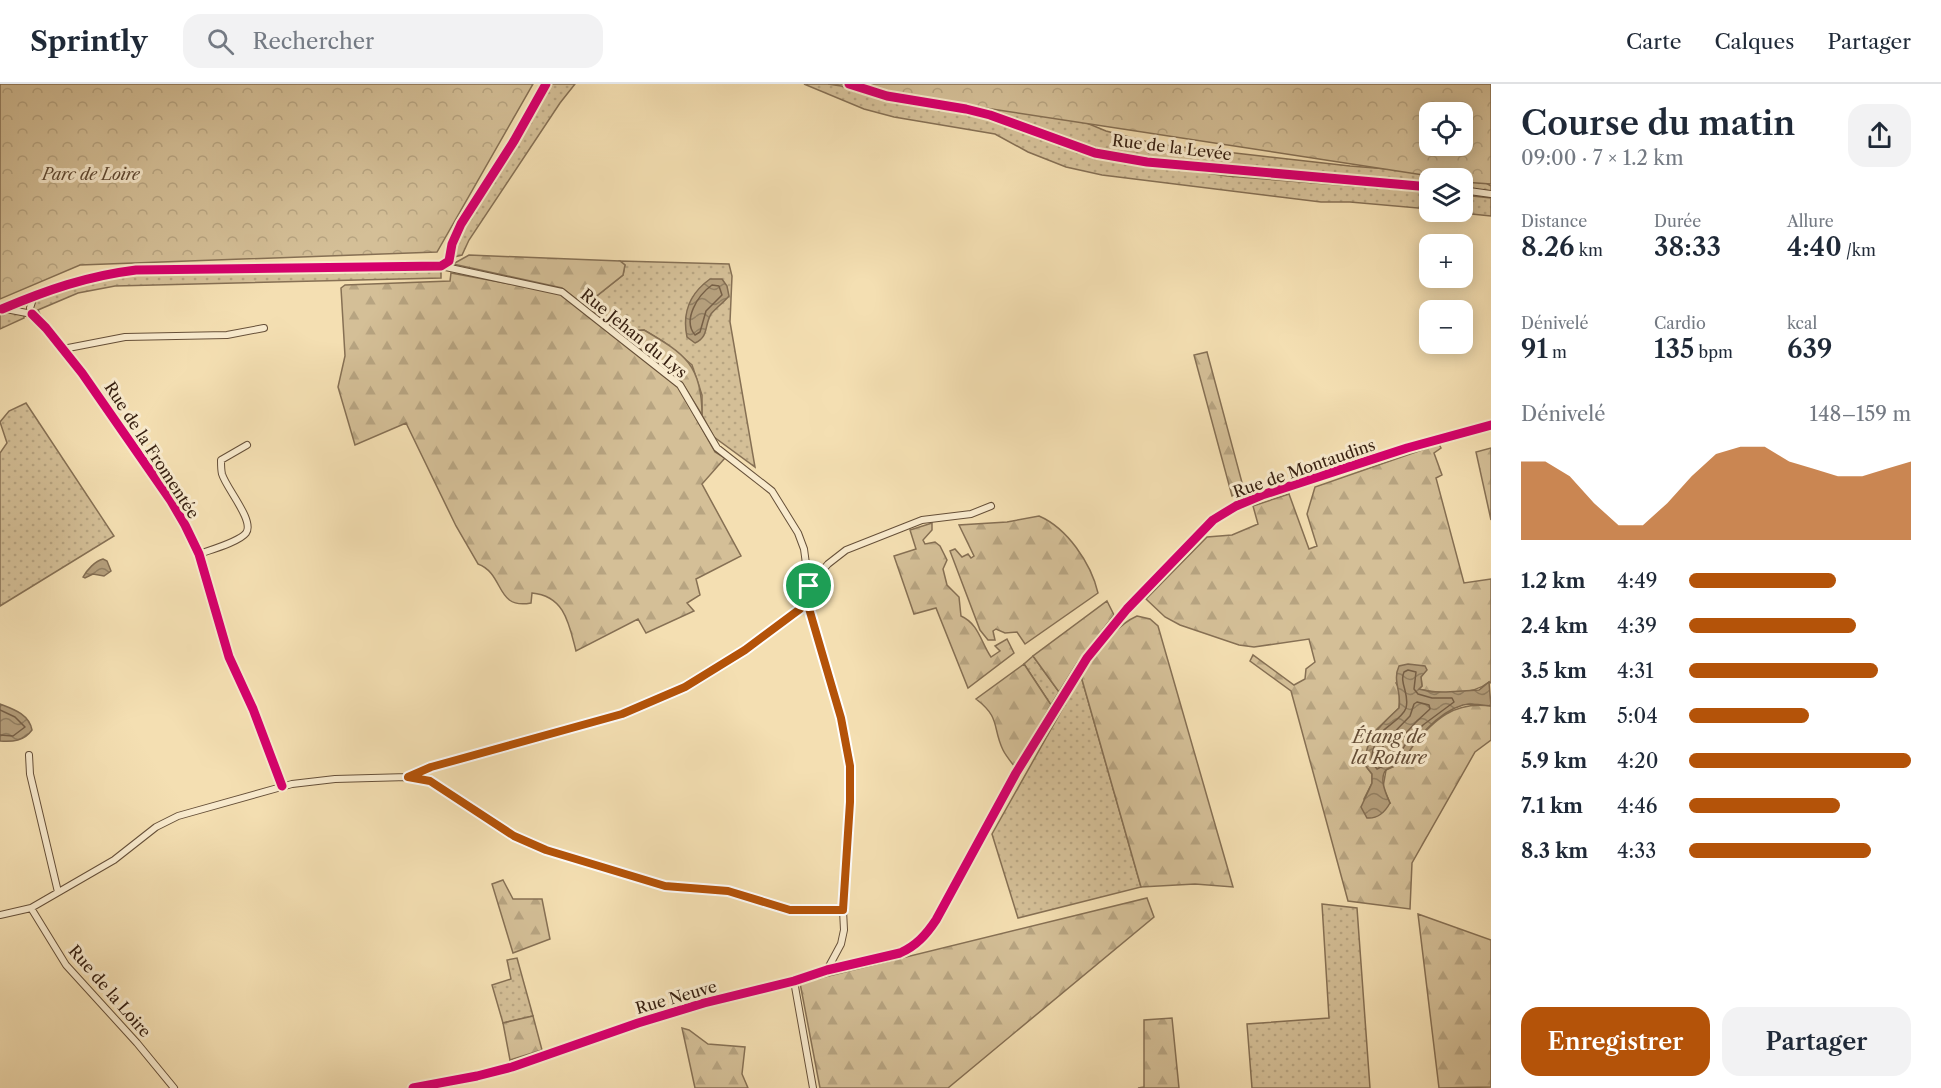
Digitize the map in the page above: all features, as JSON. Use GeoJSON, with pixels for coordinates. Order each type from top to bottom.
{"type":"FeatureCollection","features":[{"type":"Feature","properties":{"kind":"street"},"geometry":{"type":"LineString","coordinates":[[441,266],[449,261],[452,244],[461,224],[514,141],[546,84]]}},
{"type":"Feature","properties":{"kind":"street","name":"Rue de la Levée"},"geometry":{"type":"LineString","coordinates":[[849,84],[887,96],[990,115],[1095,153],[1137,160],[1419,186]]}},
{"type":"Feature","properties":{"kind":"street"},"geometry":{"type":"LineString","coordinates":[[1473,192],[1491,194]]}},
{"type":"Feature","properties":{"kind":"street","name":"Rue Jehan du Lys"},"geometry":{"type":"LineString","coordinates":[[1,309],[90,277],[136,270],[441,266],[562,292],[680,385],[717,448],[772,491],[804,549],[809,586],[808,605],[841,718],[850,766],[844,930],[841,944],[827,970]]}},
{"type":"Feature","properties":{"kind":"street"},"geometry":{"type":"LineString","coordinates":[[32,314],[30,308],[34,296]]}},
{"type":"Feature","properties":{"kind":"street"},"geometry":{"type":"LineString","coordinates":[[1,309],[14,309],[32,314]]}},
{"type":"Feature","properties":{"kind":"street","name":"Rue de la Fromentée"},"geometry":{"type":"LineString","coordinates":[[32,314],[63,349],[103,401],[171,501],[199,554],[229,657],[254,709],[282,786]]}},
{"type":"Feature","properties":{"kind":"street"},"geometry":{"type":"LineString","coordinates":[[63,349],[125,337],[227,335],[264,328]]}},
{"type":"Feature","properties":{"kind":"street","name":"Rue de Montaudins"},"geometry":{"type":"LineString","coordinates":[[936,920],[1028,754],[1087,658],[1126,609],[1213,520],[1236,506],[1262,495],[1491,425]]}},
{"type":"Feature","properties":{"kind":"street"},"geometry":{"type":"LineString","coordinates":[[199,554],[240,537],[246,532],[248,526],[245,517],[222,475],[221,460],[247,445]]}},
{"type":"Feature","properties":{"kind":"street"},"geometry":{"type":"LineString","coordinates":[[408,777],[436,766],[622,714],[685,687],[745,650],[800,609],[809,586],[828,564],[846,550],[922,520],[971,514],[991,506]]}},
{"type":"Feature","properties":{"kind":"street"},"geometry":{"type":"LineString","coordinates":[[29,755],[30,774],[58,892]]}},
{"type":"Feature","properties":{"kind":"street"},"geometry":{"type":"LineString","coordinates":[[434,783],[431,777],[433,768],[436,766]]}},
{"type":"Feature","properties":{"kind":"street"},"geometry":{"type":"LineString","coordinates":[[0,915],[31,908],[114,860],[156,827],[178,816],[282,786],[324,780],[408,777],[434,783],[514,836],[546,850],[665,886],[728,891],[790,910],[843,910]]}},
{"type":"Feature","properties":{"kind":"street","name":"Rue de la Loire"},"geometry":{"type":"LineString","coordinates":[[31,908],[66,965],[174,1088]]}},
{"type":"Feature","properties":{"kind":"street","name":"Rue Neuve"},"geometry":{"type":"LineString","coordinates":[[413,1088],[512,1067],[638,1023],[827,970],[889,956],[909,949],[926,935],[936,920]]}},
{"type":"Feature","properties":{"kind":"street"},"geometry":{"type":"LineString","coordinates":[[794,981],[813,1088]]}},
{"type":"Feature","properties":{"kind":"green space","name":"Parc de Loire"},"geometry":{"type":"Polygon","coordinates":[[[0,84],[533,84],[437,252],[80,265],[0,299],[0,84]]]}},
{"type":"Feature","properties":{"kind":"green space"},"geometry":{"type":"Polygon","coordinates":[[[549,84],[575,84],[469,240],[462,255],[454,257],[461,230],[540,103],[549,84]]]}},
{"type":"Feature","properties":{"kind":"green space"},"geometry":{"type":"Polygon","coordinates":[[[804,84],[839,84],[853,91],[887,100],[984,118],[1111,159],[1227,176],[1419,191],[1419,208],[1350,202],[1321,202],[1102,175],[1066,167],[1028,152],[995,134],[894,117],[864,109],[804,84]]]}},
{"type":"Feature","properties":{"kind":"green space"},"geometry":{"type":"Polygon","coordinates":[[[828,84],[1491,84],[1491,184],[1473,183],[1473,168],[1419,168],[1419,174],[828,84]]]}},
{"type":"Feature","properties":{"kind":"green space"},"geometry":{"type":"Polygon","coordinates":[[[919,84],[1077,119],[1106,131],[1156,144],[1419,171],[1419,183],[1146,160],[1084,147],[993,113],[886,94],[919,84]]]}},
{"type":"Feature","properties":{"kind":"green space"},"geometry":{"type":"Polygon","coordinates":[[[1473,175],[1491,186],[1491,191],[1473,189],[1473,175]]]}},
{"type":"Feature","properties":{"kind":"green space"},"geometry":{"type":"Polygon","coordinates":[[[1473,196],[1491,198],[1491,216],[1473,214],[1473,196]]]}},
{"type":"Feature","properties":{"kind":"green space"},"geometry":{"type":"Polygon","coordinates":[[[469,255],[620,261],[625,265],[623,275],[593,299],[612,329],[562,288],[453,264],[469,255]]]}},
{"type":"Feature","properties":{"kind":"green space"},"geometry":{"type":"Polygon","coordinates":[[[620,261],[729,264],[732,276],[730,322],[755,467],[714,437],[702,415],[702,395],[692,365],[664,342],[644,330],[617,332],[612,329],[593,299],[623,275],[625,265],[620,261]]]}},
{"type":"Feature","properties":{"kind":"green space"},"geometry":{"type":"Polygon","coordinates":[[[441,268],[441,278],[115,286],[78,293],[38,310],[44,322],[32,310],[35,298],[100,276],[137,272],[441,268]]]}},
{"type":"Feature","properties":{"kind":"green space"},"geometry":{"type":"Polygon","coordinates":[[[451,273],[559,293],[679,388],[715,452],[725,458],[702,484],[741,556],[696,579],[700,595],[687,603],[694,611],[646,633],[638,619],[576,651],[568,622],[559,606],[543,595],[532,593],[531,603],[519,604],[511,601],[493,575],[478,564],[456,526],[406,423],[355,445],[338,387],[345,356],[341,288],[345,285],[450,281],[451,273]]]}},
{"type":"Feature","properties":{"kind":"green space"},"geometry":{"type":"Polygon","coordinates":[[[3,311],[24,314],[24,318],[0,329],[0,313],[3,311]]]}},
{"type":"Feature","properties":{"kind":"green space"},"geometry":{"type":"Polygon","coordinates":[[[644,330],[670,346],[688,363],[699,384],[702,415],[683,384],[617,332],[644,330]]]}},
{"type":"Feature","properties":{"kind":"green space"},"geometry":{"type":"Polygon","coordinates":[[[1207,352],[1244,490],[1232,496],[1194,355],[1207,352]]]}},
{"type":"Feature","properties":{"kind":"green space"},"geometry":{"type":"Polygon","coordinates":[[[26,403],[114,536],[0,606],[0,453],[7,443],[0,422],[9,411],[26,403]]]}},
{"type":"Feature","properties":{"kind":"green space"},"geometry":{"type":"Polygon","coordinates":[[[1439,444],[1441,448],[1434,453],[1442,475],[1436,478],[1464,583],[1491,579],[1491,683],[1465,692],[1446,693],[1419,689],[1422,686],[1421,677],[1396,683],[1400,690],[1399,708],[1377,729],[1370,740],[1365,765],[1372,774],[1372,783],[1364,799],[1390,803],[1383,787],[1386,770],[1400,763],[1420,736],[1437,720],[1456,709],[1466,706],[1491,706],[1491,740],[1475,752],[1412,863],[1410,909],[1348,901],[1291,691],[1250,661],[1253,655],[1294,685],[1305,679],[1306,669],[1315,662],[1309,639],[1254,647],[1239,645],[1180,625],[1165,617],[1146,599],[1207,537],[1232,535],[1258,524],[1253,506],[1289,494],[1309,549],[1317,546],[1307,514],[1315,487],[1439,444]]]}},
{"type":"Feature","properties":{"kind":"green space"},"geometry":{"type":"Polygon","coordinates":[[[1491,448],[1491,520],[1476,452],[1491,448]]]}},
{"type":"Feature","properties":{"kind":"green space"},"geometry":{"type":"Polygon","coordinates":[[[1039,516],[1059,529],[1076,548],[1090,570],[1098,593],[1025,644],[1017,632],[1005,633],[996,629],[993,631],[995,640],[988,640],[980,630],[950,551],[955,549],[962,557],[968,554],[971,558],[974,556],[959,525],[1007,522],[1039,516]]]}},
{"type":"Feature","properties":{"kind":"green space"},"geometry":{"type":"Polygon","coordinates":[[[932,523],[932,530],[923,540],[925,544],[935,542],[940,546],[947,560],[943,569],[947,585],[959,597],[961,616],[976,629],[991,657],[1000,651],[995,646],[1007,639],[1014,653],[968,688],[936,608],[914,614],[894,556],[916,549],[910,530],[932,523]]]}},
{"type":"Feature","properties":{"kind":"green space"},"geometry":{"type":"Polygon","coordinates":[[[1107,601],[1114,615],[1077,663],[1059,692],[1033,656],[1107,601]]]}},
{"type":"Feature","properties":{"kind":"green space"},"geometry":{"type":"Polygon","coordinates":[[[1137,616],[1150,619],[1158,626],[1233,887],[1195,884],[1141,887],[1081,676],[1113,634],[1137,616]]]}},
{"type":"Feature","properties":{"kind":"green space"},"geometry":{"type":"Polygon","coordinates":[[[1033,656],[1059,692],[1051,705],[1024,664],[1033,656]]]}},
{"type":"Feature","properties":{"kind":"green space"},"geometry":{"type":"Polygon","coordinates":[[[1024,664],[1051,705],[1015,767],[1003,750],[993,717],[976,699],[1024,664]]]}},
{"type":"Feature","properties":{"kind":"green space"},"geometry":{"type":"Polygon","coordinates":[[[1081,676],[1141,887],[1018,918],[992,834],[1081,676]]]}},
{"type":"Feature","properties":{"kind":"green space"},"geometry":{"type":"Polygon","coordinates":[[[503,880],[513,899],[542,899],[550,939],[513,953],[492,884],[503,880]]]}},
{"type":"Feature","properties":{"kind":"green space"},"geometry":{"type":"Polygon","coordinates":[[[1147,898],[1154,917],[948,1088],[820,1088],[800,983],[1147,898]]]}},
{"type":"Feature","properties":{"kind":"green space"},"geometry":{"type":"Polygon","coordinates":[[[1322,904],[1357,908],[1370,1088],[1252,1088],[1247,1024],[1329,1018],[1322,904]]]}},
{"type":"Feature","properties":{"kind":"green space"},"geometry":{"type":"Polygon","coordinates":[[[1418,914],[1491,940],[1491,1087],[1439,1088],[1418,914]]]}},
{"type":"Feature","properties":{"kind":"green space"},"geometry":{"type":"Polygon","coordinates":[[[517,958],[533,1016],[503,1023],[492,985],[511,979],[507,960],[517,958]]]}},
{"type":"Feature","properties":{"kind":"green space"},"geometry":{"type":"Polygon","coordinates":[[[533,1016],[542,1050],[510,1060],[503,1023],[533,1016]]]}},
{"type":"Feature","properties":{"kind":"green space"},"geometry":{"type":"Polygon","coordinates":[[[1172,1018],[1179,1088],[1138,1088],[1144,1087],[1144,1020],[1172,1018]]]}},
{"type":"Feature","properties":{"kind":"green space"},"geometry":{"type":"Polygon","coordinates":[[[682,1028],[689,1030],[708,1044],[745,1047],[742,1074],[748,1088],[695,1088],[682,1028]]]}},
{"type":"Feature","properties":{"kind":"water"},"geometry":{"type":"Polygon","coordinates":[[[710,279],[722,279],[727,286],[729,296],[711,314],[702,338],[695,343],[687,337],[687,312],[692,298],[710,279]]]}},
{"type":"Feature","properties":{"kind":"water"},"geometry":{"type":"Polygon","coordinates":[[[103,559],[107,561],[111,571],[104,576],[93,574],[83,577],[92,566],[103,559]]]}},
{"type":"Feature","properties":{"kind":"water","name":"Étang de la Roture"},"geometry":{"type":"Polygon","coordinates":[[[1408,664],[1425,666],[1427,670],[1421,677],[1422,686],[1419,689],[1432,692],[1479,690],[1489,682],[1491,706],[1463,705],[1435,721],[1419,737],[1402,764],[1384,772],[1384,786],[1390,803],[1381,814],[1367,818],[1361,807],[1372,783],[1372,774],[1365,765],[1365,756],[1375,733],[1399,708],[1397,671],[1399,666],[1408,664]]]}},
{"type":"Feature","properties":{"kind":"water"},"geometry":{"type":"Polygon","coordinates":[[[0,704],[15,710],[28,720],[32,730],[29,734],[18,740],[0,741],[0,704]]]}},
{"type":"Feature","properties":{"kind":"cycle path"},"geometry":{"type":"LineString","coordinates":[[2,309],[68,285],[136,270],[441,266],[449,261],[452,244],[461,224],[514,141],[546,84]]}},
{"type":"Feature","properties":{"kind":"cycle path"},"geometry":{"type":"LineString","coordinates":[[849,84],[887,96],[990,115],[1095,153],[1147,162],[1419,186]]}},
{"type":"Feature","properties":{"kind":"cycle path"},"geometry":{"type":"LineString","coordinates":[[32,314],[82,373],[171,501],[185,525],[199,554],[229,657],[253,709],[282,786]]}},
{"type":"Feature","properties":{"kind":"cycle path"},"geometry":{"type":"LineString","coordinates":[[413,1088],[512,1067],[638,1023],[704,1003],[900,953],[911,947],[936,920],[1016,773],[1087,658],[1127,609],[1213,520],[1236,506],[1262,495],[1407,448],[1491,425]]}},
{"type":"Feature","properties":{"kind":"route"},"geometry":{"type":"LineString","coordinates":[[809,586],[808,605],[841,718],[850,766],[843,910],[790,910],[735,892],[665,886],[546,850],[514,836],[430,781],[408,777],[431,767],[622,714],[685,687],[745,650],[800,609],[809,586]]}}]}
